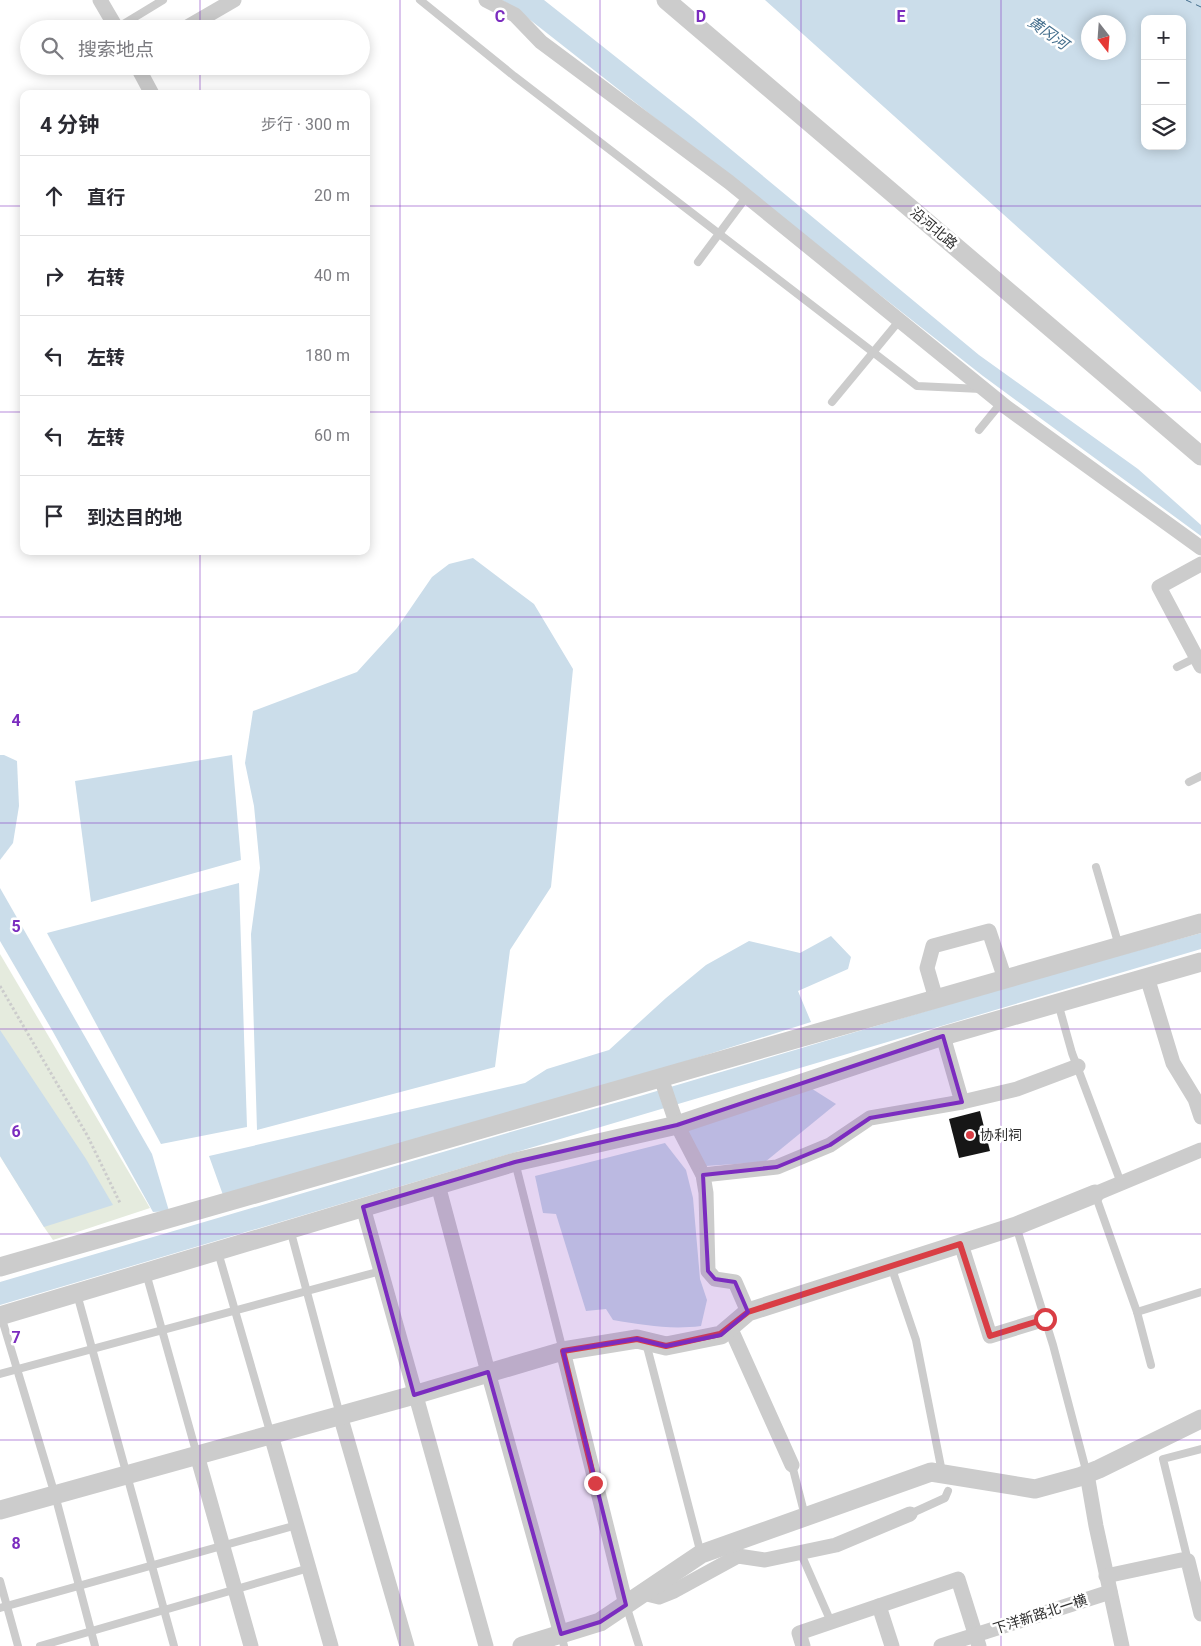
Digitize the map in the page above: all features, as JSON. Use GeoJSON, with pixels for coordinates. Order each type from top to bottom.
{"type":"FeatureCollection","features":[{"type":"Feature","properties":{"kind":"street"},"geometry":{"type":"LineString","coordinates":[[100,0],[112,20]]}},
{"type":"Feature","properties":{"kind":"street"},"geometry":{"type":"LineString","coordinates":[[200,20],[234,0]]}},
{"type":"Feature","properties":{"kind":"street"},"geometry":{"type":"LineString","coordinates":[[486,0],[515,14],[541,42],[747,196],[1001,404],[1201,548]]}},
{"type":"Feature","properties":{"kind":"street","name":"沿河北路"},"geometry":{"type":"LineString","coordinates":[[666,0],[1201,456]]}},
{"type":"Feature","properties":{"kind":"street"},"geometry":{"type":"LineString","coordinates":[[142,75],[150,90]]}},
{"type":"Feature","properties":{"kind":"street"},"geometry":{"type":"LineString","coordinates":[[1201,564],[1159,587],[1201,666]]}},
{"type":"Feature","properties":{"kind":"street"},"geometry":{"type":"LineString","coordinates":[[0,1267],[1201,923]]}},
{"type":"Feature","properties":{"kind":"street"},"geometry":{"type":"LineString","coordinates":[[936,1000],[927,968],[932,946],[989,930],[1005,979]]}},
{"type":"Feature","properties":{"kind":"street"},"geometry":{"type":"LineString","coordinates":[[1,1316],[516,1162],[677,1125],[943,1036],[1201,962]]}},
{"type":"Feature","properties":{"kind":"street"},"geometry":{"type":"LineString","coordinates":[[1147,977],[1173,1062],[1195,1100],[1201,1117]]}},
{"type":"Feature","properties":{"kind":"street"},"geometry":{"type":"LineString","coordinates":[[943,1036],[962,1102]]}},
{"type":"Feature","properties":{"kind":"street"},"geometry":{"type":"LineString","coordinates":[[703,1175],[777,1167],[830,1145],[870,1118],[962,1102],[1017,1089],[1078,1066]]}},
{"type":"Feature","properties":{"kind":"street"},"geometry":{"type":"LineString","coordinates":[[661,1078],[677,1125],[703,1175],[706,1193],[708,1272],[714,1279],[735,1282],[748,1312]]}},
{"type":"Feature","properties":{"kind":"street"},"geometry":{"type":"LineString","coordinates":[[0,1510],[340,1416],[563,1351],[637,1339],[666,1346],[720,1334],[748,1312],[1016,1226],[1201,1150]]}},
{"type":"Feature","properties":{"kind":"street"},"geometry":{"type":"LineString","coordinates":[[438,1185],[562,1640]]}},
{"type":"Feature","properties":{"kind":"street"},"geometry":{"type":"LineString","coordinates":[[363,1207],[414,1395],[486,1646]]}},
{"type":"Feature","properties":{"kind":"street"},"geometry":{"type":"LineString","coordinates":[[960,1244],[990,1336],[1045,1319]]}},
{"type":"Feature","properties":{"kind":"street"},"geometry":{"type":"LineString","coordinates":[[730,1327],[792,1464]]}},
{"type":"Feature","properties":{"kind":"street"},"geometry":{"type":"LineString","coordinates":[[563,1351],[626,1605]]}},
{"type":"Feature","properties":{"kind":"street"},"geometry":{"type":"LineString","coordinates":[[340,1416],[407,1646]]}},
{"type":"Feature","properties":{"kind":"street"},"geometry":{"type":"LineString","coordinates":[[522,1646],[562,1640],[600,1622],[701,1554],[931,1472],[945,1483],[1035,1489],[1087,1474],[1201,1419]]}},
{"type":"Feature","properties":{"kind":"street"},"geometry":{"type":"LineString","coordinates":[[271,1435],[331,1646]]}},
{"type":"Feature","properties":{"kind":"street"},"geometry":{"type":"LineString","coordinates":[[197,1455],[251,1646]]}},
{"type":"Feature","properties":{"kind":"street"},"geometry":{"type":"LineString","coordinates":[[1087,1474],[1106,1576],[1122,1646]]}},
{"type":"Feature","properties":{"kind":"street"},"geometry":{"type":"LineString","coordinates":[[643,1593],[659,1597],[674,1591],[738,1556],[765,1560],[836,1545],[910,1514]]}},
{"type":"Feature","properties":{"kind":"street"},"geometry":{"type":"LineString","coordinates":[[1106,1576],[1181,1560],[1188,1562],[1198,1588],[1201,1614]]}},
{"type":"Feature","properties":{"kind":"street"},"geometry":{"type":"LineString","coordinates":[[803,1646],[799,1633],[958,1579],[977,1641]]}},
{"type":"Feature","properties":{"kind":"street","name":"下洋新路北一横"},"geometry":{"type":"LineString","coordinates":[[942,1646],[977,1641],[1110,1592]]}},
{"type":"Feature","properties":{"kind":"street"},"geometry":{"type":"LineString","coordinates":[[879,1606],[892,1646]]}},
{"type":"Feature","properties":{"kind":"lane"},"geometry":{"type":"LineString","coordinates":[[130,20],[163,0]]}},
{"type":"Feature","properties":{"kind":"lane"},"geometry":{"type":"LineString","coordinates":[[420,0],[522,82],[917,386],[983,389]]}},
{"type":"Feature","properties":{"kind":"lane"},"geometry":{"type":"LineString","coordinates":[[698,262],[747,196]]}},
{"type":"Feature","properties":{"kind":"lane"},"geometry":{"type":"LineString","coordinates":[[832,402],[900,322]]}},
{"type":"Feature","properties":{"kind":"lane"},"geometry":{"type":"LineString","coordinates":[[979,430],[1001,404]]}},
{"type":"Feature","properties":{"kind":"lane"},"geometry":{"type":"LineString","coordinates":[[1177,667],[1201,655]]}},
{"type":"Feature","properties":{"kind":"lane"},"geometry":{"type":"LineString","coordinates":[[1189,782],[1201,776]]}},
{"type":"Feature","properties":{"kind":"lane"},"geometry":{"type":"LineString","coordinates":[[1096,867],[1119,946]]}},
{"type":"Feature","properties":{"kind":"lane"},"geometry":{"type":"LineString","coordinates":[[1058,1003],[1072,1053],[1122,1183]]}},
{"type":"Feature","properties":{"kind":"lane"},"geometry":{"type":"LineString","coordinates":[[516,1162],[563,1351]]}},
{"type":"Feature","properties":{"kind":"lane"},"geometry":{"type":"LineString","coordinates":[[1095,1194],[1137,1312],[1151,1365]]}},
{"type":"Feature","properties":{"kind":"lane"},"geometry":{"type":"LineString","coordinates":[[1016,1226],[1045,1319],[1087,1474]]}},
{"type":"Feature","properties":{"kind":"lane"},"geometry":{"type":"LineString","coordinates":[[290,1229],[340,1416]]}},
{"type":"Feature","properties":{"kind":"lane"},"geometry":{"type":"LineString","coordinates":[[218,1252],[271,1435]]}},
{"type":"Feature","properties":{"kind":"lane"},"geometry":{"type":"LineString","coordinates":[[891,1266],[916,1340],[945,1483],[945,1498],[910,1514]]}},
{"type":"Feature","properties":{"kind":"lane"},"geometry":{"type":"LineString","coordinates":[[0,1374],[381,1271]]}},
{"type":"Feature","properties":{"kind":"lane"},"geometry":{"type":"LineString","coordinates":[[146,1272],[197,1455]]}},
{"type":"Feature","properties":{"kind":"lane"},"geometry":{"type":"LineString","coordinates":[[1137,1312],[1201,1292]]}},
{"type":"Feature","properties":{"kind":"lane"},"geometry":{"type":"LineString","coordinates":[[77,1294],[174,1646]]}},
{"type":"Feature","properties":{"kind":"lane"},"geometry":{"type":"LineString","coordinates":[[1,1316],[55,1495],[95,1646]]}},
{"type":"Feature","properties":{"kind":"lane"},"geometry":{"type":"LineString","coordinates":[[646,1341],[701,1554]]}},
{"type":"Feature","properties":{"kind":"lane"},"geometry":{"type":"LineString","coordinates":[[1188,1562],[1163,1459],[1201,1449]]}},
{"type":"Feature","properties":{"kind":"lane"},"geometry":{"type":"LineString","coordinates":[[792,1464],[806,1517]]}},
{"type":"Feature","properties":{"kind":"lane"},"geometry":{"type":"LineString","coordinates":[[0,1608],[297,1525]]}},
{"type":"Feature","properties":{"kind":"lane"},"geometry":{"type":"LineString","coordinates":[[802,1556],[831,1622]]}},
{"type":"Feature","properties":{"kind":"lane"},"geometry":{"type":"LineString","coordinates":[[40,1646],[309,1568]]}},
{"type":"Feature","properties":{"kind":"lane"},"geometry":{"type":"LineString","coordinates":[[0,1581],[18,1646]]}},
{"type":"Feature","properties":{"kind":"lane"},"geometry":{"type":"LineString","coordinates":[[626,1605],[639,1646]]}},
{"type":"Feature","properties":{"kind":"path"},"geometry":{"type":"LineString","coordinates":[[0,986],[87,1135],[120,1203]]}},
{"type":"Feature","properties":{"kind":"highlighted area"},"geometry":{"type":"Polygon","coordinates":[[[943,1036],[962,1102],[870,1118],[830,1145],[777,1167],[703,1175],[708,1271],[715,1279],[735,1282],[748,1312],[721,1335],[666,1346],[637,1339],[563,1351],[626,1605],[600,1622],[561,1634],[488,1372],[414,1395],[363,1207],[515,1162],[677,1125],[943,1036]]]}},
{"type":"Feature","properties":{"kind":"shaded area"},"geometry":{"type":"Polygon","coordinates":[[[0,954],[150,1208],[53,1240],[0,1156],[0,954]]]}},
{"type":"Feature","properties":{"kind":"water"},"geometry":{"type":"Polygon","coordinates":[[[502,0],[544,0],[693,118],[979,355],[1138,469],[1201,525],[1201,536],[983,376],[515,8],[502,0]]]}},
{"type":"Feature","properties":{"kind":"water","name":"黄冈河"},"geometry":{"type":"Polygon","coordinates":[[[765,0],[1201,0],[1201,392],[765,0]]]}},
{"type":"Feature","properties":{"kind":"water"},"geometry":{"type":"Polygon","coordinates":[[[473,558],[534,604],[573,669],[551,887],[510,950],[495,1067],[257,1130],[251,934],[260,868],[254,806],[245,763],[253,711],[357,672],[397,628],[432,577],[449,564],[473,558]]]}},
{"type":"Feature","properties":{"kind":"water"},"geometry":{"type":"Polygon","coordinates":[[[0,755],[17,761],[19,806],[13,843],[0,860],[0,755]]]}},
{"type":"Feature","properties":{"kind":"water"},"geometry":{"type":"Polygon","coordinates":[[[232,755],[241,860],[91,902],[75,781],[232,755]]]}},
{"type":"Feature","properties":{"kind":"water"},"geometry":{"type":"Polygon","coordinates":[[[239,883],[247,1127],[161,1144],[47,933],[239,883]]]}},
{"type":"Feature","properties":{"kind":"water"},"geometry":{"type":"Polygon","coordinates":[[[0,888],[152,1154],[169,1211],[153,1212],[52,1030],[0,941],[0,888]]]}},
{"type":"Feature","properties":{"kind":"water"},"geometry":{"type":"Polygon","coordinates":[[[1201,933],[1201,949],[0,1305],[0,1282],[1041,977],[1201,933]]]}},
{"type":"Feature","properties":{"kind":"water"},"geometry":{"type":"Polygon","coordinates":[[[831,936],[851,957],[848,969],[798,991],[811,1022],[601,1088],[223,1195],[209,1156],[525,1083],[547,1069],[609,1050],[666,998],[706,965],[749,941],[800,953],[831,936]]]}},
{"type":"Feature","properties":{"kind":"water"},"geometry":{"type":"Polygon","coordinates":[[[0,1030],[86,1159],[113,1205],[44,1227],[0,1156],[0,1030]]]}},
{"type":"Feature","properties":{"kind":"water"},"geometry":{"type":"Polygon","coordinates":[[[806,1085],[836,1104],[765,1162],[706,1166],[687,1132],[688,1125],[806,1085]]]}},
{"type":"Feature","properties":{"kind":"water"},"geometry":{"type":"Polygon","coordinates":[[[665,1143],[686,1170],[693,1198],[700,1279],[707,1300],[701,1326],[668,1327],[646,1325],[613,1320],[606,1309],[586,1311],[556,1214],[543,1213],[535,1176],[665,1143]]]}},
{"type":"Feature","properties":{"kind":"building","name":"协利祠"},"geometry":{"type":"Polygon","coordinates":[[[980,1111],[990,1151],[959,1158],[949,1119],[980,1111]]]}},
{"type":"Feature","properties":{"kind":"ferry route"},"geometry":{"type":"LineString","coordinates":[[1186,0],[1201,7]]}},
{"type":"Feature","properties":{"kind":"place","name":"协利祠"},"geometry":{"type":"Point","coordinates":[970,1135]}},
{"type":"Feature","properties":{"kind":"route"},"geometry":{"type":"LineString","coordinates":[[595,1483],[563,1351],[637,1339],[666,1346],[720,1334],[748,1312],[960,1244],[990,1336],[1045,1319]]}}]}
